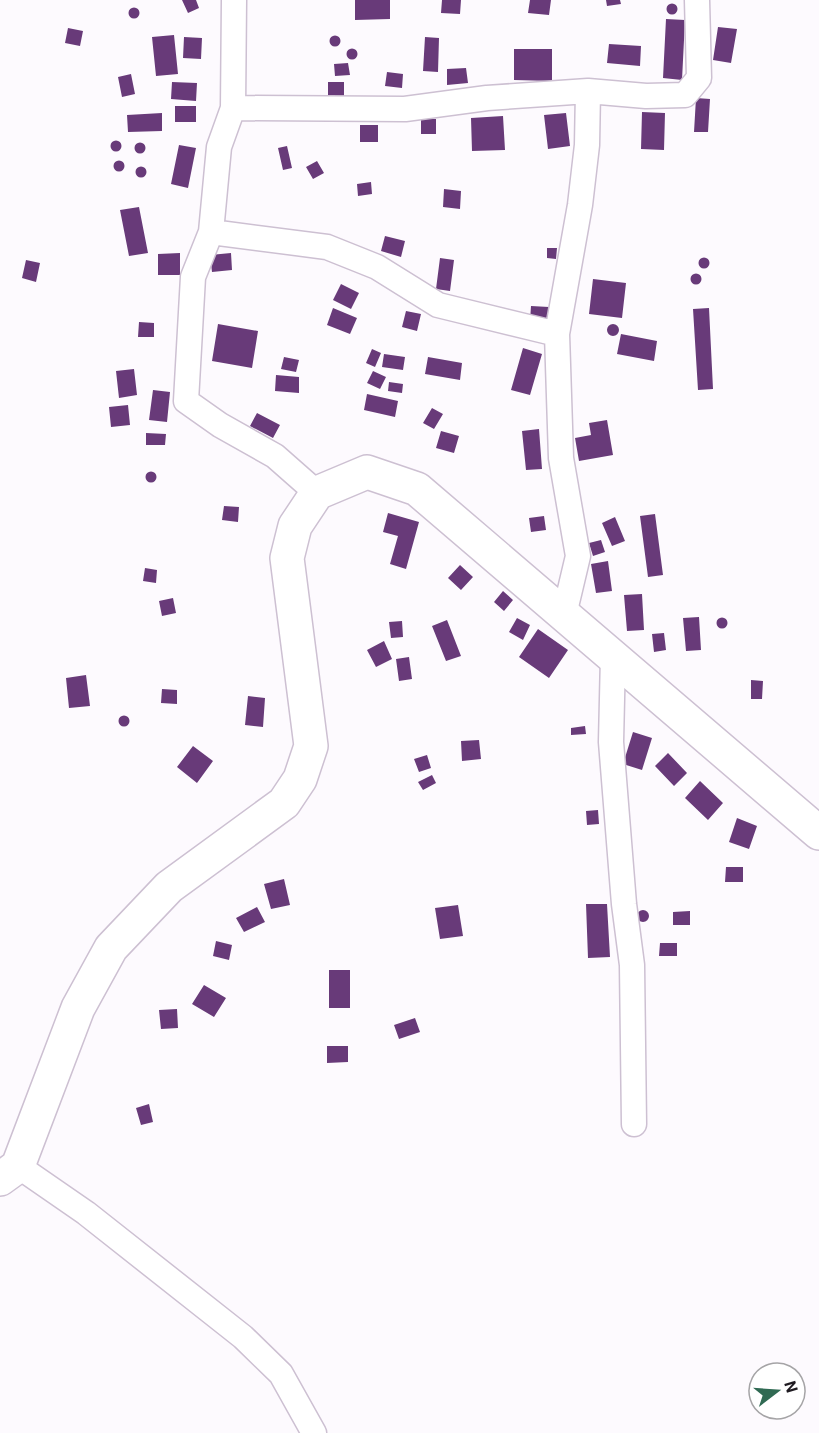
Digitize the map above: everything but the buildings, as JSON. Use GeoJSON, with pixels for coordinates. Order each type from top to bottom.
{"type":"FeatureCollection","features":[{"type":"Feature","properties":{"kind":"street"},"geometry":{"type":"LineString","coordinates":[[234,0],[233,108],[219,147],[211,232],[193,277],[186,401],[220,425],[275,456],[316,493]]}},
{"type":"Feature","properties":{"kind":"street"},"geometry":{"type":"LineString","coordinates":[[233,108],[405,109],[487,98],[588,91],[646,96],[686,95],[699,78],[697,0]]}},
{"type":"Feature","properties":{"kind":"street"},"geometry":{"type":"LineString","coordinates":[[564,615],[578,556],[561,458],[557,334],[581,193],[587,145],[588,91]]}},
{"type":"Feature","properties":{"kind":"street"},"geometry":{"type":"LineString","coordinates":[[211,232],[327,247],[377,267],[438,305],[557,334]]}},
{"type":"Feature","properties":{"kind":"street"},"geometry":{"type":"LineString","coordinates":[[314,1433],[281,1374],[243,1337],[86,1213],[9,1173],[78,1008],[111,948],[169,888],[284,803],[300,779],[311,746],[287,558],[296,526],[316,493],[368,472],[417,489],[819,832]]}},
{"type":"Feature","properties":{"kind":"street"},"geometry":{"type":"LineString","coordinates":[[613,656],[611,742],[624,904],[632,965],[634,1124]]}}]}
